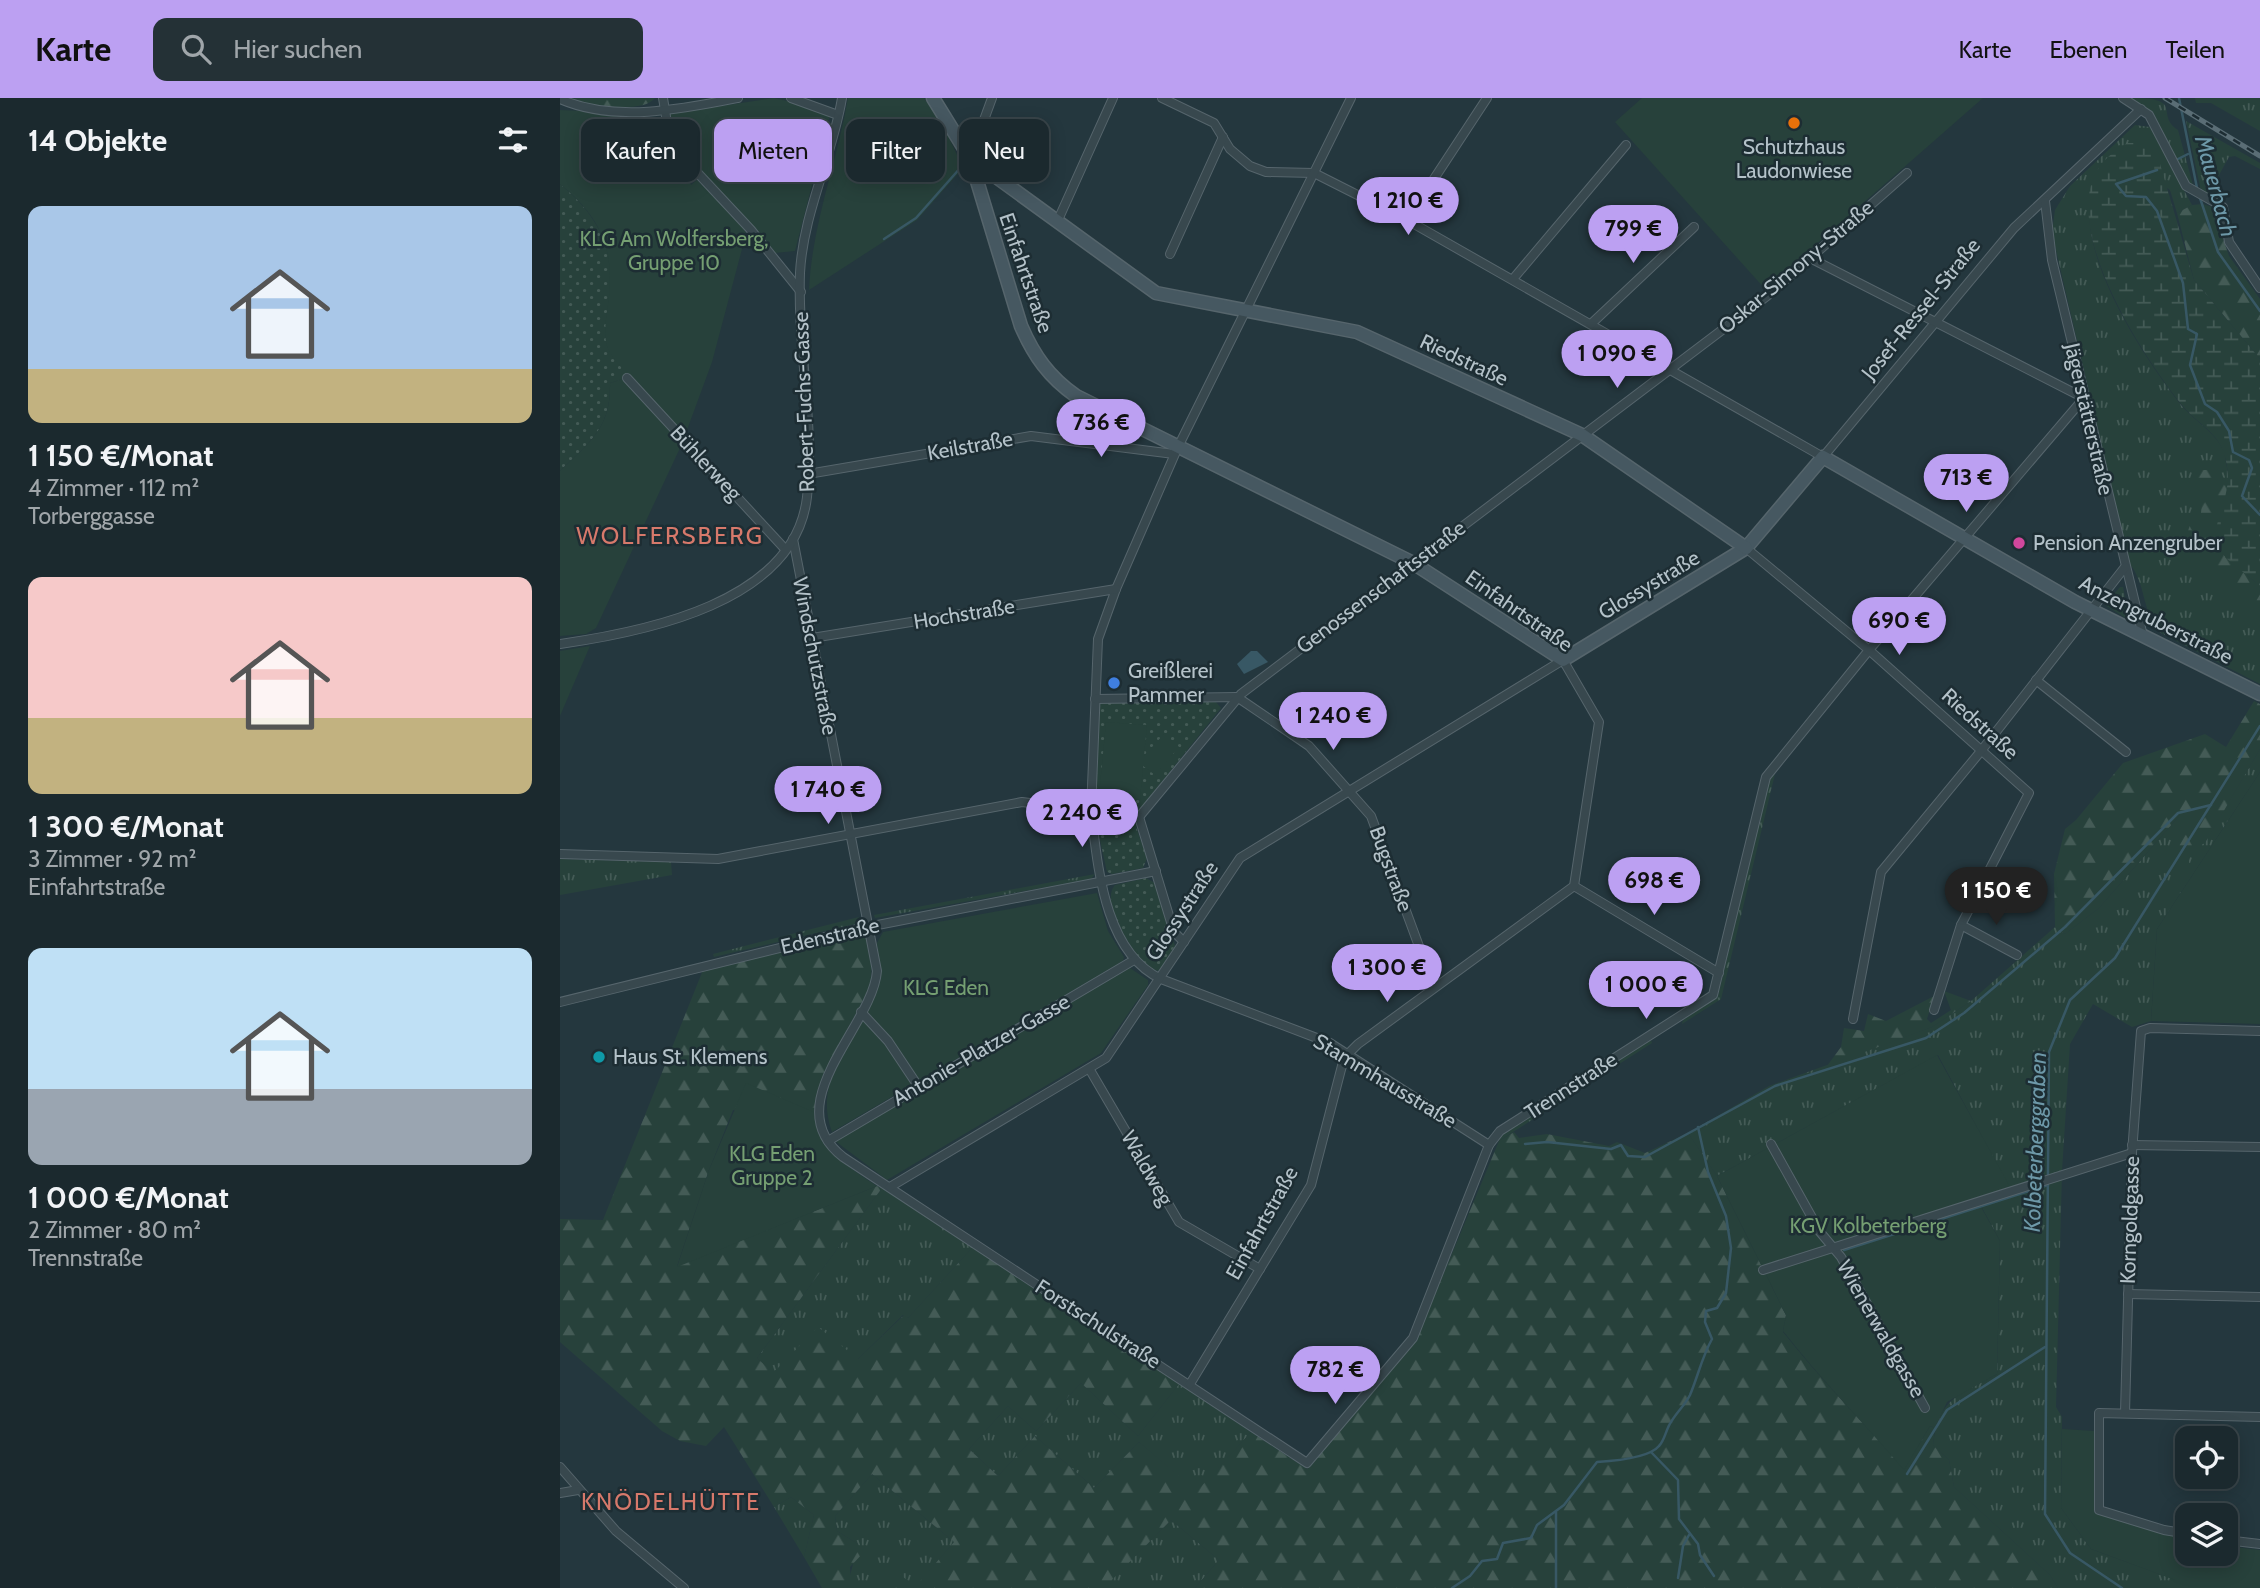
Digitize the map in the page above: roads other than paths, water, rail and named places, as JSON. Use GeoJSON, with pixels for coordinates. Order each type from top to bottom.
{"type":"FeatureCollection","features":[{"type":"Feature","properties":{"kind":"street"},"geometry":{"type":"LineString","coordinates":[[663,98],[664,111],[678,152],[751,230],[801,292]]}},
{"type":"Feature","properties":{"kind":"street"},"geometry":{"type":"LineString","coordinates":[[560,107],[574,105],[664,111],[738,98]]}},
{"type":"Feature","properties":{"kind":"street"},"geometry":{"type":"LineString","coordinates":[[791,98],[838,115]]}},
{"type":"Feature","properties":{"kind":"street","name":"Robert-Fuchs-Gasse"},"geometry":{"type":"LineString","coordinates":[[560,644],[624,635],[683,618],[738,590],[769,567],[793,538],[805,511],[808,474],[801,292],[808,220],[842,98]]}},
{"type":"Feature","properties":{"kind":"street","name":"Einfahrtstraße"},"geometry":{"type":"LineString","coordinates":[[933,98],[959,140]]}},
{"type":"Feature","properties":{"kind":"street"},"geometry":{"type":"LineString","coordinates":[[984,119],[992,98]]}},
{"type":"Feature","properties":{"kind":"street"},"geometry":{"type":"LineString","coordinates":[[1058,220],[1113,98]]}},
{"type":"Feature","properties":{"kind":"street","name":"Anzengruberstraße"},"geometry":{"type":"LineString","coordinates":[[1161,98],[1209,120],[1218,127],[1236,155],[1258,169],[1314,173],[1407,220],[2090,610],[2260,694]]}},
{"type":"Feature","properties":{"kind":"street"},"geometry":{"type":"LineString","coordinates":[[1134,960],[1115,932],[1091,811],[1098,639],[1116,589],[1176,450],[1351,98]]}},
{"type":"Feature","properties":{"kind":"street"},"geometry":{"type":"LineString","coordinates":[[1407,220],[1487,98]]}},
{"type":"Feature","properties":{"kind":"street"},"geometry":{"type":"LineString","coordinates":[[2123,98],[2149,116],[2184,182],[2193,191],[2223,207],[2226,233],[2234,251],[2260,288]]}},
{"type":"Feature","properties":{"kind":"street"},"geometry":{"type":"LineString","coordinates":[[560,99],[574,105]]}},
{"type":"Feature","properties":{"kind":"street","name":"Josef-Ressel-Straße"},"geometry":{"type":"LineString","coordinates":[[1746,548],[2014,228],[2141,109]]}},
{"type":"Feature","properties":{"kind":"street"},"geometry":{"type":"LineString","coordinates":[[1170,254],[1223,137]]}},
{"type":"Feature","properties":{"kind":"street"},"geometry":{"type":"LineString","coordinates":[[1513,279],[1626,145]]}},
{"type":"Feature","properties":{"kind":"street","name":"Oskar-Simony-Straße"},"geometry":{"type":"LineString","coordinates":[[1582,435],[1767,296],[1907,173]]}},
{"type":"Feature","properties":{"kind":"street","name":"Einfahrtstraße"},"geometry":{"type":"LineString","coordinates":[[977,182],[1021,326],[1041,365],[1076,396],[1176,450],[1413,563],[1563,660],[1599,722],[1574,886]]}},
{"type":"Feature","properties":{"kind":"street","name":"Riedstraße"},"geometry":{"type":"LineString","coordinates":[[1004,182],[1156,293],[1356,332],[1582,435],[1746,548],[1869,650],[2029,793],[1961,925]]}},
{"type":"Feature","properties":{"kind":"street","name":"Jägerstätterstraße"},"geometry":{"type":"LineString","coordinates":[[2045,201],[2052,260],[2143,636]]}},
{"type":"Feature","properties":{"kind":"street"},"geometry":{"type":"LineString","coordinates":[[1591,324],[1694,227]]}},
{"type":"Feature","properties":{"kind":"street"},"geometry":{"type":"LineString","coordinates":[[1810,258],[2084,398]]}},
{"type":"Feature","properties":{"kind":"street","name":"Bühlerweg"},"geometry":{"type":"LineString","coordinates":[[627,378],[785,549]]}},
{"type":"Feature","properties":{"kind":"street","name":"Trennstraße"},"geometry":{"type":"LineString","coordinates":[[1307,1463],[1413,1338],[1489,1145],[1500,1131],[1713,995],[1766,777],[1869,650],[2084,398]]}},
{"type":"Feature","properties":{"kind":"street","name":"Genossenschaftsstraße"},"geometry":{"type":"LineString","coordinates":[[1139,817],[1237,697],[1582,435]]}},
{"type":"Feature","properties":{"kind":"street","name":"Keilstraße"},"geometry":{"type":"LineString","coordinates":[[808,474],[1031,436],[1176,450]]}},
{"type":"Feature","properties":{"kind":"street","name":"Windschutzstraße"},"geometry":{"type":"LineString","coordinates":[[793,538],[877,971],[874,988],[824,1083],[821,1116],[828,1141]]}},
{"type":"Feature","properties":{"kind":"street","name":"Glossystraße"},"geometry":{"type":"LineString","coordinates":[[890,1186],[1090,1070],[1109,1056],[1240,858],[1746,548]]}},
{"type":"Feature","properties":{"kind":"street"},"geometry":{"type":"LineString","coordinates":[[1853,1019],[1881,872],[1981,751],[2125,566]]}},
{"type":"Feature","properties":{"kind":"street","name":"Hochstraße"},"geometry":{"type":"LineString","coordinates":[[812,639],[1116,589]]}},
{"type":"Feature","properties":{"kind":"street"},"geometry":{"type":"LineString","coordinates":[[2036,680],[2126,752]]}},
{"type":"Feature","properties":{"kind":"street"},"geometry":{"type":"LineString","coordinates":[[1095,699],[1237,697]]}},
{"type":"Feature","properties":{"kind":"street","name":"Bugstraße"},"geometry":{"type":"LineString","coordinates":[[1237,697],[1308,746],[1371,817],[1434,987]]}},
{"type":"Feature","properties":{"kind":"street"},"geometry":{"type":"LineString","coordinates":[[560,854],[718,859],[850,837],[1023,802],[1139,817],[1174,932],[1184,942]]}},
{"type":"Feature","properties":{"kind":"street","name":"Edenstraße"},"geometry":{"type":"LineString","coordinates":[[560,1002],[867,926],[1156,871]]}},
{"type":"Feature","properties":{"kind":"street"},"geometry":{"type":"LineString","coordinates":[[1347,1054],[1574,886],[1719,973]]}},
{"type":"Feature","properties":{"kind":"street"},"geometry":{"type":"LineString","coordinates":[[1934,1010],[1961,925],[2017,954]]}},
{"type":"Feature","properties":{"kind":"street","name":"Stammhausstraße"},"geometry":{"type":"LineString","coordinates":[[1134,960],[1161,979],[1321,1038],[1489,1145]]}},
{"type":"Feature","properties":{"kind":"street","name":"Antonie-Platzer-Gasse"},"geometry":{"type":"LineString","coordinates":[[828,1141],[1134,960]]}},
{"type":"Feature","properties":{"kind":"street"},"geometry":{"type":"LineString","coordinates":[[861,1012],[888,1041],[918,1086]]}},
{"type":"Feature","properties":{"kind":"street","name":"Korngoldgasse"},"geometry":{"type":"LineString","coordinates":[[2125,1413],[2132,1149],[2141,1031],[2260,1031]]}},
{"type":"Feature","properties":{"kind":"street","name":"Einfahrtstraße"},"geometry":{"type":"LineString","coordinates":[[1189,1384],[1311,1185],[1342,1062],[1347,1054]]}},
{"type":"Feature","properties":{"kind":"street","name":"Waldweg"},"geometry":{"type":"LineString","coordinates":[[1090,1070],[1179,1222],[1260,1269]]}},
{"type":"Feature","properties":{"kind":"street"},"geometry":{"type":"LineString","coordinates":[[828,1141],[843,1157],[890,1186]]}},
{"type":"Feature","properties":{"kind":"street","name":"Wienerwaldgasse"},"geometry":{"type":"LineString","coordinates":[[1772,1144],[1820,1232],[1841,1257],[1925,1408]]}},
{"type":"Feature","properties":{"kind":"street"},"geometry":{"type":"LineString","coordinates":[[1763,1270],[2056,1177],[2132,1149],[2260,1147]]}},
{"type":"Feature","properties":{"kind":"street","name":"Forstschulstraße"},"geometry":{"type":"LineString","coordinates":[[890,1186],[1307,1463]]}},
{"type":"Feature","properties":{"kind":"street"},"geometry":{"type":"LineString","coordinates":[[2128,1294],[2260,1297]]}},
{"type":"Feature","properties":{"kind":"street"},"geometry":{"type":"LineString","coordinates":[[2175,1532],[2099,1510],[2099,1413],[2260,1416]]}},
{"type":"Feature","properties":{"kind":"street"},"geometry":{"type":"LineString","coordinates":[[560,1467],[616,1531],[684,1588]]}},
{"type":"Feature","properties":{"kind":"street"},"geometry":{"type":"LineString","coordinates":[[560,1493],[578,1490]]}},
{"type":"Feature","properties":{"kind":"street"},"geometry":{"type":"LineString","coordinates":[[2238,1541],[2260,1544]]}},
{"type":"Feature","properties":{"kind":"water"},"geometry":{"type":"Polygon","coordinates":[[[1251,651],[1257,651],[1268,662],[1244,674],[1237,664],[1251,651]]]}},
{"type":"Feature","properties":{"kind":"waterway","name":"Mauerbach"},"geometry":{"type":"LineString","coordinates":[[2179,98],[2197,188]]}},
{"type":"Feature","properties":{"kind":"waterway"},"geometry":{"type":"LineString","coordinates":[[2176,160],[2188,154]]}},
{"type":"Feature","properties":{"kind":"waterway"},"geometry":{"type":"LineString","coordinates":[[884,239],[916,218],[959,169]]}},
{"type":"Feature","properties":{"kind":"waterway"},"geometry":{"type":"LineString","coordinates":[[2157,170],[2116,184],[2126,196],[2146,197],[2157,211],[2183,283],[2188,329],[2197,334],[2190,365],[2205,404],[2217,412],[2229,431],[2233,452],[2249,460],[2252,468],[2242,496],[2260,515]]}},
{"type":"Feature","properties":{"kind":"waterway","name":"Mauerbach"},"geometry":{"type":"LineString","coordinates":[[2200,198],[2218,252],[2260,311]]}},
{"type":"Feature","properties":{"kind":"waterway","name":"Kolbeterberggraben"},"geometry":{"type":"LineString","coordinates":[[2122,1588],[2070,1553],[2045,1514],[2049,1052],[2070,1000],[2115,958],[2260,726]]}},
{"type":"Feature","properties":{"kind":"waterway"},"geometry":{"type":"LineString","coordinates":[[1525,1144],[1547,1142],[1611,1149],[1621,1145],[1628,1156],[1645,1157],[1775,1086],[1926,1038],[1964,1013],[2065,927],[2178,813],[2211,805]]}},
{"type":"Feature","properties":{"kind":"waterway"},"geometry":{"type":"LineString","coordinates":[[1452,1588],[1470,1576],[1482,1561],[1497,1559],[1503,1543],[1531,1538],[1537,1525],[1564,1505],[1597,1462],[1630,1458],[1654,1450],[1661,1444],[1669,1425],[1690,1395],[1712,1339],[1705,1322],[1706,1311],[1717,1308],[1726,1293],[1731,1248],[1726,1216],[1708,1172],[1698,1127]]}},
{"type":"Feature","properties":{"kind":"waterway"},"geometry":{"type":"LineString","coordinates":[[1844,1250],[2048,1185]]}},
{"type":"Feature","properties":{"kind":"waterway"},"geometry":{"type":"LineString","coordinates":[[1907,1474],[1947,1410],[2045,1347]]}},
{"type":"Feature","properties":{"kind":"waterway"},"geometry":{"type":"LineString","coordinates":[[1651,1452],[1678,1480],[1679,1519],[1698,1544],[1700,1555],[1714,1576]]}},
{"type":"Feature","properties":{"kind":"waterway"},"geometry":{"type":"LineString","coordinates":[[1556,1512],[1556,1588]]}},
{"type":"Feature","properties":{"kind":"waterway"},"geometry":{"type":"LineString","coordinates":[[1678,1578],[1683,1546],[1689,1535]]}},
{"type":"Feature","properties":{"kind":"railway"},"geometry":{"type":"LineString","coordinates":[[2165,98],[2260,156]]}},
{"type":"Feature","properties":{"kind":"place","name":"Schutzhaus Laudonwiese"},"geometry":{"type":"Point","coordinates":[1794,123]}},
{"type":"Feature","properties":{"kind":"place","name":"Pension Anzengruber"},"geometry":{"type":"Point","coordinates":[2019,543]}},
{"type":"Feature","properties":{"kind":"place","name":"Greißlerei Pammer"},"geometry":{"type":"Point","coordinates":[1114,683]}},
{"type":"Feature","properties":{"kind":"place","name":"Haus St. Klemens"},"geometry":{"type":"Point","coordinates":[599,1057]}},
{"type":"Feature","properties":{"kind":"district","name":"WOLFERSBERG"},"geometry":{"type":"Point","coordinates":[670,536]}},
{"type":"Feature","properties":{"kind":"district","name":"KNÖDELHÜTTE"},"geometry":{"type":"Point","coordinates":[671,1502]}},
{"type":"Feature","properties":{"kind":"park label","name":"KLG Am Wolfersberg, Gruppe 10"},"geometry":{"type":"Point","coordinates":[674,251]}},
{"type":"Feature","properties":{"kind":"park label","name":"KLG Eden"},"geometry":{"type":"Point","coordinates":[946,988]}},
{"type":"Feature","properties":{"kind":"park label","name":"KLG Eden Gruppe 2"},"geometry":{"type":"Point","coordinates":[772,1166]}},
{"type":"Feature","properties":{"kind":"park label","name":"KGV Kolbeterberg"},"geometry":{"type":"Point","coordinates":[1868,1226]}}]}
